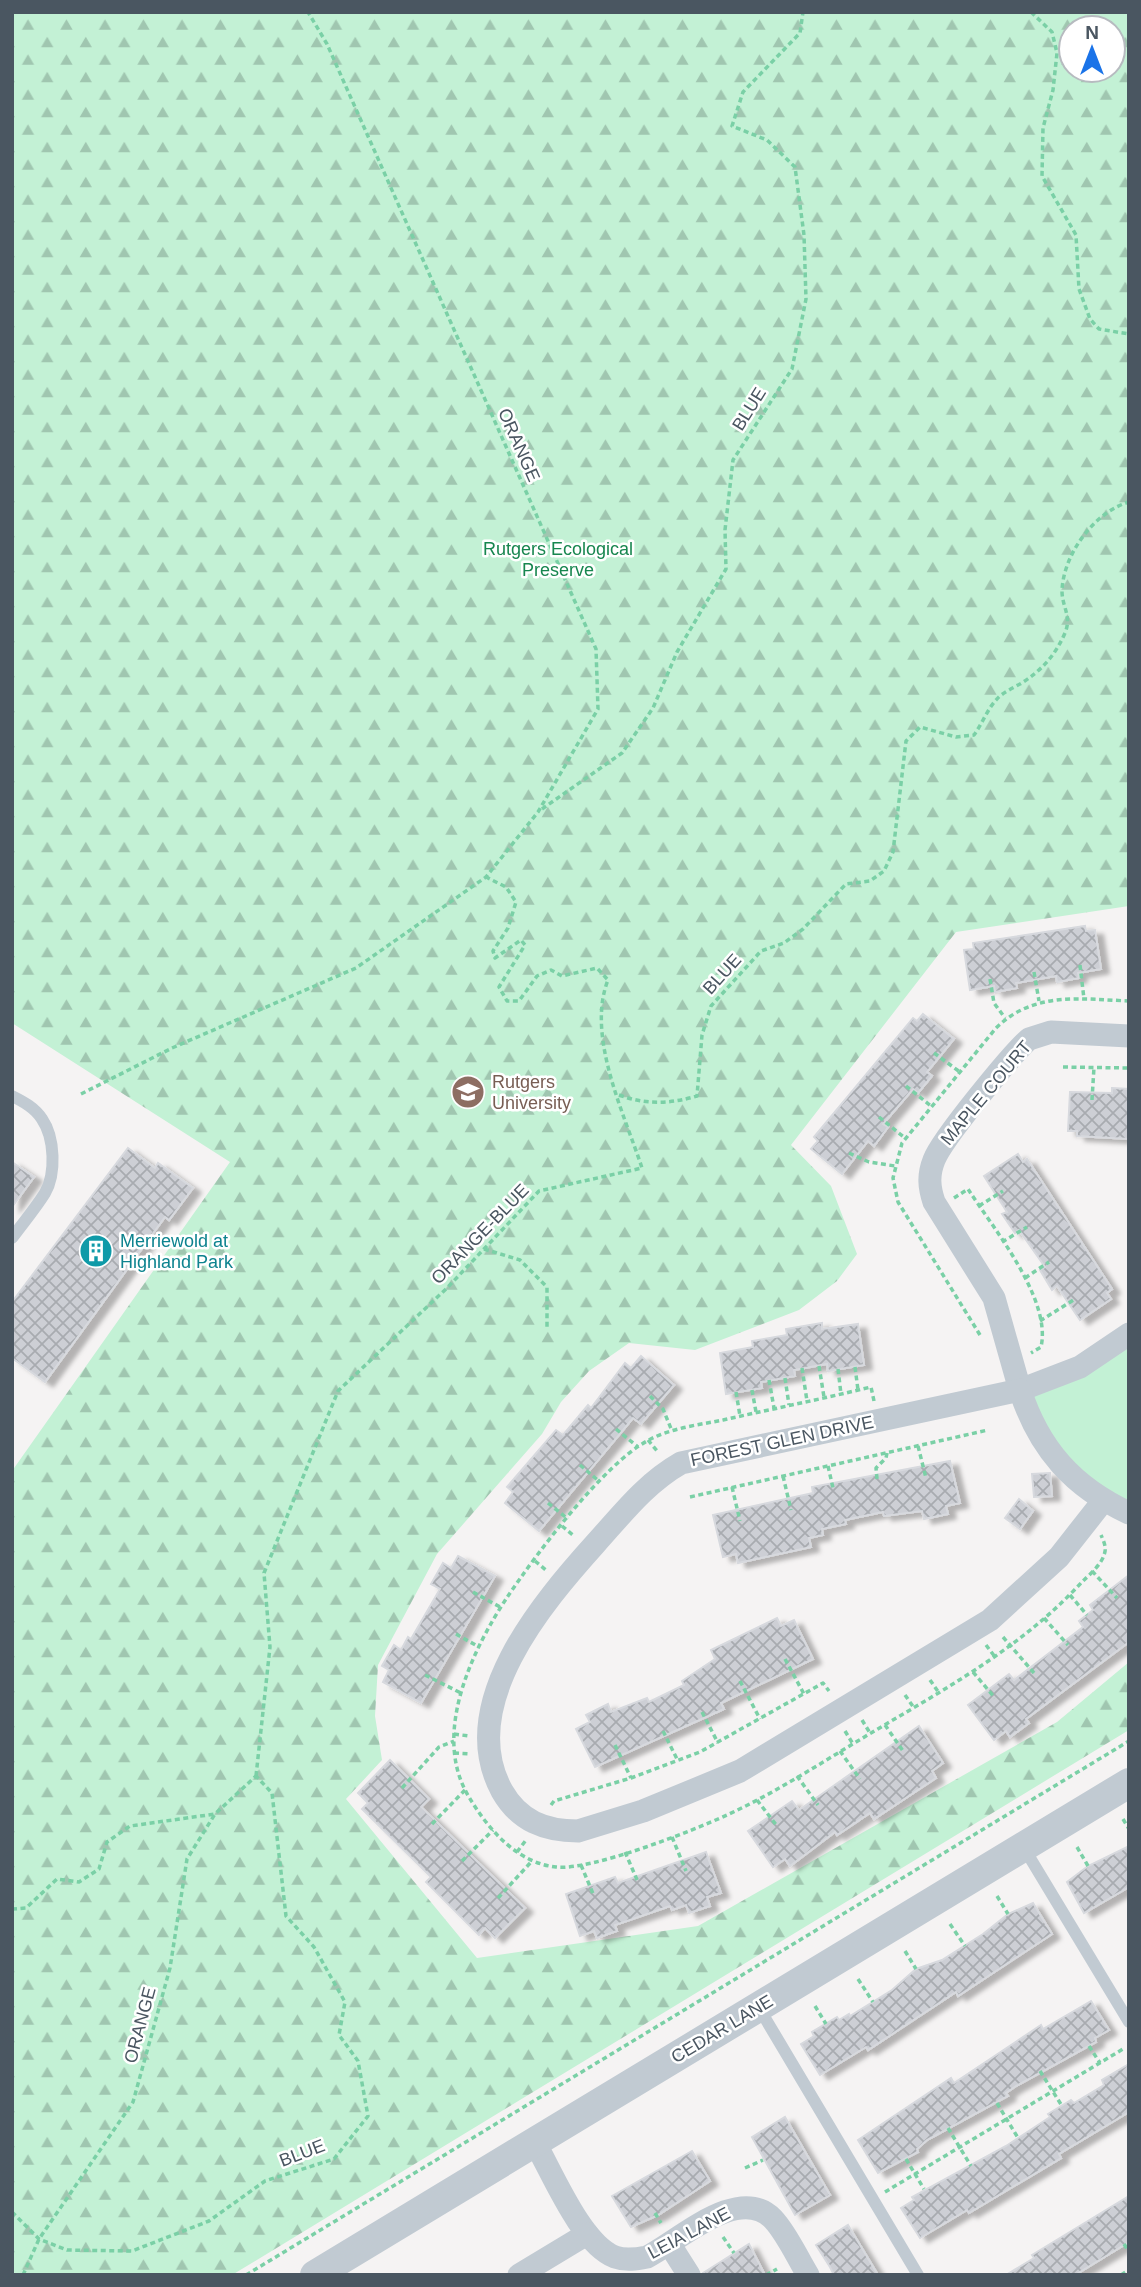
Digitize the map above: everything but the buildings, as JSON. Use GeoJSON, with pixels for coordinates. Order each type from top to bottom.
{"type":"FeatureCollection","features":[{"type":"Feature","properties":{"kind":"street","name":"MAPLE COURT"},"geometry":{"type":"LineString","coordinates":[[1020,1390],[1019,1355],[994,1298],[938,1208],[929,1188],[930,1174],[939,1149],[1023,1045],[1040,1033],[1129,1036]]}},
{"type":"Feature","properties":{"kind":"street","name":"FOREST GLEN DRIVE"},"geometry":{"type":"LineString","coordinates":[[1103,1501],[1051,1566],[984,1625],[730,1776],[643,1811],[578,1831],[544,1829],[530,1822],[504,1794],[495,1776],[489,1738],[496,1695],[514,1652],[545,1602],[641,1492],[660,1475],[685,1462],[1020,1390],[1054,1380],[1080,1367],[1129,1334]]}},
{"type":"Feature","properties":{"kind":"street"},"geometry":{"type":"LineString","coordinates":[[1020,1390],[1027,1411],[1054,1457],[1074,1480],[1103,1501],[1129,1513]]}},
{"type":"Feature","properties":{"kind":"street","name":"CEDAR LANE"},"geometry":{"type":"LineString","coordinates":[[315,2275],[1129,1783]]}},
{"type":"Feature","properties":{"kind":"street","name":"LEIA LANE"},"geometry":{"type":"LineString","coordinates":[[534,2141],[587,2234],[602,2250],[617,2258],[633,2260],[648,2257],[728,2208],[753,2208],[774,2220],[808,2275]]}},
{"type":"Feature","properties":{"kind":"street"},"geometry":{"type":"LineString","coordinates":[[519,2275],[587,2234]]}},
{"type":"Feature","properties":{"kind":"street"},"geometry":{"type":"LineString","coordinates":[[670,2245],[689,2275]]}},
{"type":"Feature","properties":{"kind":"lane"},"geometry":{"type":"LineString","coordinates":[[12,1096],[31,1106],[43,1121],[51,1143],[52,1168],[46,1191],[12,1238]]}},
{"type":"Feature","properties":{"kind":"lane"},"geometry":{"type":"LineString","coordinates":[[1024,1847],[1129,2022]]}},
{"type":"Feature","properties":{"kind":"lane"},"geometry":{"type":"LineString","coordinates":[[759,2008],[918,2275]]}},
{"type":"Feature","properties":{"kind":"path","name":"ORANGE"},"geometry":{"type":"LineString","coordinates":[[81,1094],[172,1048],[356,968],[486,877],[538,812],[598,709],[596,649],[327,44],[308,12]]}},
{"type":"Feature","properties":{"kind":"path","name":"BLUE"},"geometry":{"type":"LineString","coordinates":[[538,812],[622,753],[653,708],[677,652],[726,569],[725,530],[733,460],[792,369],[806,299],[804,234],[794,167],[766,140],[732,126],[743,92],[800,33],[803,12]]}},
{"type":"Feature","properties":{"kind":"path"},"geometry":{"type":"LineString","coordinates":[[1031,12],[1052,32],[1058,53],[1053,90],[1043,128],[1042,176],[1076,234],[1079,289],[1090,319],[1099,329],[1129,334]]}},
{"type":"Feature","properties":{"kind":"path","name":"BLUE"},"geometry":{"type":"LineString","coordinates":[[618,1094],[635,1100],[671,1103],[697,1096],[702,1035],[711,1006],[761,951],[784,943],[803,929],[846,884],[870,881],[884,871],[893,852],[906,741],[920,727],[956,737],[974,735],[997,698],[1036,674],[1053,656],[1066,630],[1069,614],[1062,596],[1063,577],[1079,541],[1112,507],[1129,502]]}},
{"type":"Feature","properties":{"kind":"path","name":"ORANGE-BLUE"},"geometry":{"type":"LineString","coordinates":[[256,1776],[270,1647],[264,1573],[338,1391],[484,1249],[539,1191],[642,1168],[602,1042],[600,999],[608,980],[597,968],[562,976],[551,970],[537,976],[519,1002],[507,1001],[499,988],[525,945],[522,940],[495,958],[493,951],[508,928],[516,902],[506,887],[486,877]]}},
{"type":"Feature","properties":{"kind":"path"},"geometry":{"type":"LineString","coordinates":[[1080,965],[1084,999]]}},
{"type":"Feature","properties":{"kind":"path"},"geometry":{"type":"LineString","coordinates":[[1034,972],[1039,1001]]}},
{"type":"Feature","properties":{"kind":"path"},"geometry":{"type":"LineString","coordinates":[[990,979],[995,1003],[1005,1018]]}},
{"type":"Feature","properties":{"kind":"path"},"geometry":{"type":"LineString","coordinates":[[938,1208],[968,1189],[1025,1278],[1040,1321],[1043,1338],[1041,1347],[1019,1355],[991,1359],[966,1310],[904,1214],[894,1190],[895,1166],[906,1138],[1005,1018],[1039,1001],[1129,1001]]}},
{"type":"Feature","properties":{"kind":"path"},"geometry":{"type":"LineString","coordinates":[[934,1053],[960,1072]]}},
{"type":"Feature","properties":{"kind":"path"},"geometry":{"type":"LineString","coordinates":[[1063,1066],[1129,1068]]}},
{"type":"Feature","properties":{"kind":"path"},"geometry":{"type":"LineString","coordinates":[[1092,1100],[1094,1067]]}},
{"type":"Feature","properties":{"kind":"path"},"geometry":{"type":"LineString","coordinates":[[906,1086],[931,1106]]}},
{"type":"Feature","properties":{"kind":"path"},"geometry":{"type":"LineString","coordinates":[[879,1117],[906,1138]]}},
{"type":"Feature","properties":{"kind":"path"},"geometry":{"type":"LineString","coordinates":[[849,1153],[869,1162],[895,1166]]}},
{"type":"Feature","properties":{"kind":"path"},"geometry":{"type":"LineString","coordinates":[[979,1206],[1003,1191]]}},
{"type":"Feature","properties":{"kind":"path"},"geometry":{"type":"LineString","coordinates":[[1002,1242],[1027,1227]]}},
{"type":"Feature","properties":{"kind":"path"},"geometry":{"type":"LineString","coordinates":[[484,1249],[520,1260],[547,1287],[547,1328]]}},
{"type":"Feature","properties":{"kind":"path"},"geometry":{"type":"LineString","coordinates":[[1025,1278],[1049,1262]]}},
{"type":"Feature","properties":{"kind":"path"},"geometry":{"type":"LineString","coordinates":[[1040,1321],[1074,1299]]}},
{"type":"Feature","properties":{"kind":"path"},"geometry":{"type":"LineString","coordinates":[[819,1366],[824,1397]]}},
{"type":"Feature","properties":{"kind":"path"},"geometry":{"type":"LineString","coordinates":[[855,1367],[858,1390]]}},
{"type":"Feature","properties":{"kind":"path"},"geometry":{"type":"LineString","coordinates":[[802,1368],[807,1401]]}},
{"type":"Feature","properties":{"kind":"path"},"geometry":{"type":"LineString","coordinates":[[838,1369],[841,1394]]}},
{"type":"Feature","properties":{"kind":"path"},"geometry":{"type":"LineString","coordinates":[[786,1378],[789,1405]]}},
{"type":"Feature","properties":{"kind":"path"},"geometry":{"type":"LineString","coordinates":[[769,1380],[774,1408]]}},
{"type":"Feature","properties":{"kind":"path"},"geometry":{"type":"LineString","coordinates":[[865,1388],[672,1431],[638,1447],[600,1482],[568,1519],[500,1607],[479,1647],[463,1694],[454,1741],[458,1773],[465,1790],[493,1830],[517,1852],[532,1861],[556,1867],[581,1865],[672,1837],[757,1800],[973,1672],[1010,1646],[1070,1595],[1093,1571],[1104,1557],[1106,1546],[1100,1533]]}},
{"type":"Feature","properties":{"kind":"path"},"geometry":{"type":"LineString","coordinates":[[752,1390],[756,1412]]}},
{"type":"Feature","properties":{"kind":"path"},"geometry":{"type":"LineString","coordinates":[[736,1392],[740,1416]]}},
{"type":"Feature","properties":{"kind":"path"},"geometry":{"type":"LineString","coordinates":[[650,1396],[663,1409],[672,1431]]}},
{"type":"Feature","properties":{"kind":"path"},"geometry":{"type":"LineString","coordinates":[[616,1429],[638,1447]]}},
{"type":"Feature","properties":{"kind":"path"},"geometry":{"type":"LineString","coordinates":[[690,1497],[988,1430]]}},
{"type":"Feature","properties":{"kind":"path"},"geometry":{"type":"LineString","coordinates":[[918,1446],[926,1478]]}},
{"type":"Feature","properties":{"kind":"path"},"geometry":{"type":"LineString","coordinates":[[877,1479],[876,1468],[888,1456],[887,1453]]}},
{"type":"Feature","properties":{"kind":"path"},"geometry":{"type":"LineString","coordinates":[[580,1465],[600,1482]]}},
{"type":"Feature","properties":{"kind":"path"},"geometry":{"type":"LineString","coordinates":[[828,1466],[833,1488]]}},
{"type":"Feature","properties":{"kind":"path"},"geometry":{"type":"LineString","coordinates":[[783,1476],[790,1510]]}},
{"type":"Feature","properties":{"kind":"path"},"geometry":{"type":"LineString","coordinates":[[732,1487],[740,1521]]}},
{"type":"Feature","properties":{"kind":"path"},"geometry":{"type":"LineString","coordinates":[[548,1503],[568,1519]]}},
{"type":"Feature","properties":{"kind":"path"},"geometry":{"type":"LineString","coordinates":[[1093,1571],[1117,1598]]}},
{"type":"Feature","properties":{"kind":"path"},"geometry":{"type":"LineString","coordinates":[[473,1592],[500,1607]]}},
{"type":"Feature","properties":{"kind":"path"},"geometry":{"type":"LineString","coordinates":[[1070,1595],[1087,1615]]}},
{"type":"Feature","properties":{"kind":"path"},"geometry":{"type":"LineString","coordinates":[[1044,1618],[1068,1645]]}},
{"type":"Feature","properties":{"kind":"path"},"geometry":{"type":"LineString","coordinates":[[456,1634],[479,1647]]}},
{"type":"Feature","properties":{"kind":"path"},"geometry":{"type":"LineString","coordinates":[[1010,1646],[1034,1673]]}},
{"type":"Feature","properties":{"kind":"path"},"geometry":{"type":"LineString","coordinates":[[785,1659],[804,1694]]}},
{"type":"Feature","properties":{"kind":"path"},"geometry":{"type":"LineString","coordinates":[[973,1672],[995,1698]]}},
{"type":"Feature","properties":{"kind":"path"},"geometry":{"type":"LineString","coordinates":[[425,1675],[463,1694]]}},
{"type":"Feature","properties":{"kind":"path"},"geometry":{"type":"LineString","coordinates":[[740,1681],[760,1719]]}},
{"type":"Feature","properties":{"kind":"path"},"geometry":{"type":"LineString","coordinates":[[554,1801],[678,1761],[718,1743],[823,1683]]}},
{"type":"Feature","properties":{"kind":"path"},"geometry":{"type":"LineString","coordinates":[[702,1712],[718,1743]]}},
{"type":"Feature","properties":{"kind":"path"},"geometry":{"type":"LineString","coordinates":[[884,1725],[904,1751]]}},
{"type":"Feature","properties":{"kind":"path"},"geometry":{"type":"LineString","coordinates":[[663,1731],[678,1761]]}},
{"type":"Feature","properties":{"kind":"path"},"geometry":{"type":"LineString","coordinates":[[402,1788],[439,1747],[454,1741]]}},
{"type":"Feature","properties":{"kind":"path"},"geometry":{"type":"LineString","coordinates":[[246,2275],[1129,1741]]}},
{"type":"Feature","properties":{"kind":"path"},"geometry":{"type":"LineString","coordinates":[[615,1745],[631,1778]]}},
{"type":"Feature","properties":{"kind":"path"},"geometry":{"type":"LineString","coordinates":[[840,1751],[860,1779]]}},
{"type":"Feature","properties":{"kind":"path","name":"ORANGE"},"geometry":{"type":"LineString","coordinates":[[23,2275],[39,2239],[133,2102],[170,1968],[187,1859],[215,1814],[256,1776]]}},
{"type":"Feature","properties":{"kind":"path","name":"BLUE"},"geometry":{"type":"LineString","coordinates":[[12,2212],[39,2239],[67,2250],[132,2251],[209,2221],[265,2181],[334,2159],[368,2116],[358,2062],[340,2035],[345,2002],[314,1947],[286,1916],[272,1793],[256,1776]]}},
{"type":"Feature","properties":{"kind":"path"},"geometry":{"type":"LineString","coordinates":[[797,1776],[818,1805]]}},
{"type":"Feature","properties":{"kind":"path"},"geometry":{"type":"LineString","coordinates":[[432,1824],[465,1790]]}},
{"type":"Feature","properties":{"kind":"path"},"geometry":{"type":"LineString","coordinates":[[757,1800],[777,1826]]}},
{"type":"Feature","properties":{"kind":"path"},"geometry":{"type":"LineString","coordinates":[[12,1909],[26,1908],[57,1879],[79,1882],[99,1869],[107,1842],[130,1826],[215,1814]]}},
{"type":"Feature","properties":{"kind":"path"},"geometry":{"type":"LineString","coordinates":[[1123,1819],[1129,1829]]}},
{"type":"Feature","properties":{"kind":"path"},"geometry":{"type":"LineString","coordinates":[[462,1861],[493,1830]]}},
{"type":"Feature","properties":{"kind":"path"},"geometry":{"type":"LineString","coordinates":[[672,1837],[686,1871]]}},
{"type":"Feature","properties":{"kind":"path"},"geometry":{"type":"LineString","coordinates":[[1077,1847],[1088,1866]]}},
{"type":"Feature","properties":{"kind":"path"},"geometry":{"type":"LineString","coordinates":[[625,1852],[638,1882]]}},
{"type":"Feature","properties":{"kind":"path"},"geometry":{"type":"LineString","coordinates":[[498,1898],[532,1861]]}},
{"type":"Feature","properties":{"kind":"path"},"geometry":{"type":"LineString","coordinates":[[581,1865],[594,1896]]}},
{"type":"Feature","properties":{"kind":"path"},"geometry":{"type":"LineString","coordinates":[[997,1896],[1008,1914]]}},
{"type":"Feature","properties":{"kind":"path"},"geometry":{"type":"LineString","coordinates":[[950,1924],[965,1946]]}},
{"type":"Feature","properties":{"kind":"path"},"geometry":{"type":"LineString","coordinates":[[905,1951],[916,1969]]}},
{"type":"Feature","properties":{"kind":"path"},"geometry":{"type":"LineString","coordinates":[[858,1979],[873,2002]]}},
{"type":"Feature","properties":{"kind":"path"},"geometry":{"type":"LineString","coordinates":[[815,2006],[825,2024]]}},
{"type":"Feature","properties":{"kind":"path"},"geometry":{"type":"LineString","coordinates":[[1089,2046],[1100,2063]]}},
{"type":"Feature","properties":{"kind":"path"},"geometry":{"type":"LineString","coordinates":[[885,2193],[1124,2049]]}},
{"type":"Feature","properties":{"kind":"path"},"geometry":{"type":"LineString","coordinates":[[1040,2071],[1062,2106]]}},
{"type":"Feature","properties":{"kind":"path"},"geometry":{"type":"LineString","coordinates":[[997,2103],[1018,2138]]}},
{"type":"Feature","properties":{"kind":"path"},"geometry":{"type":"LineString","coordinates":[[948,2128],[971,2166]]}},
{"type":"Feature","properties":{"kind":"path"},"geometry":{"type":"LineString","coordinates":[[906,2159],[924,2189]]}},
{"type":"Feature","properties":{"kind":"path"},"geometry":{"type":"LineString","coordinates":[[746,2168],[762,2160]]}},
{"type":"Feature","properties":{"kind":"path"},"geometry":{"type":"LineString","coordinates":[[723,2237],[734,2253]]}},
{"type":"Feature","properties":{"kind":"path"},"geometry":{"type":"LineString","coordinates":[[1124,2244],[1129,2252]]}},
{"type":"Feature","properties":{"kind":"path"},"geometry":{"type":"LineString","coordinates":[[766,2275],[777,2269]]}},
{"type":"Feature","properties":{"kind":"path"},"geometry":{"type":"LineString","coordinates":[[1121,2275],[1129,2270]]}},
{"type":"Feature","properties":{"kind":"green space","name":"Rutgers Ecological Preserve"},"geometry":{"type":"Polygon","coordinates":[[[12,12],[1129,12],[1129,906],[956,932],[791,1145],[831,1186],[857,1254],[837,1281],[799,1310],[695,1350],[629,1343],[589,1371],[561,1402],[542,1434],[437,1554],[378,1665],[375,1716],[382,1760],[346,1799],[477,1958],[698,1926],[1057,1722],[1129,1662],[1129,1730],[232,2275],[12,2275],[12,1471],[230,1162],[12,1023],[12,12]]]}},
{"type":"Feature","properties":{"kind":"green space"},"geometry":{"type":"Polygon","coordinates":[[[1129,1334],[1129,1513],[1074,1480],[1020,1390],[1129,1334]]]}},
{"type":"Feature","properties":{"kind":"place","name":"Rutgers University"},"geometry":{"type":"Point","coordinates":[468,1092]}},
{"type":"Feature","properties":{"kind":"place","name":"Merriewold at Highland Park"},"geometry":{"type":"Point","coordinates":[96,1251]}}]}
